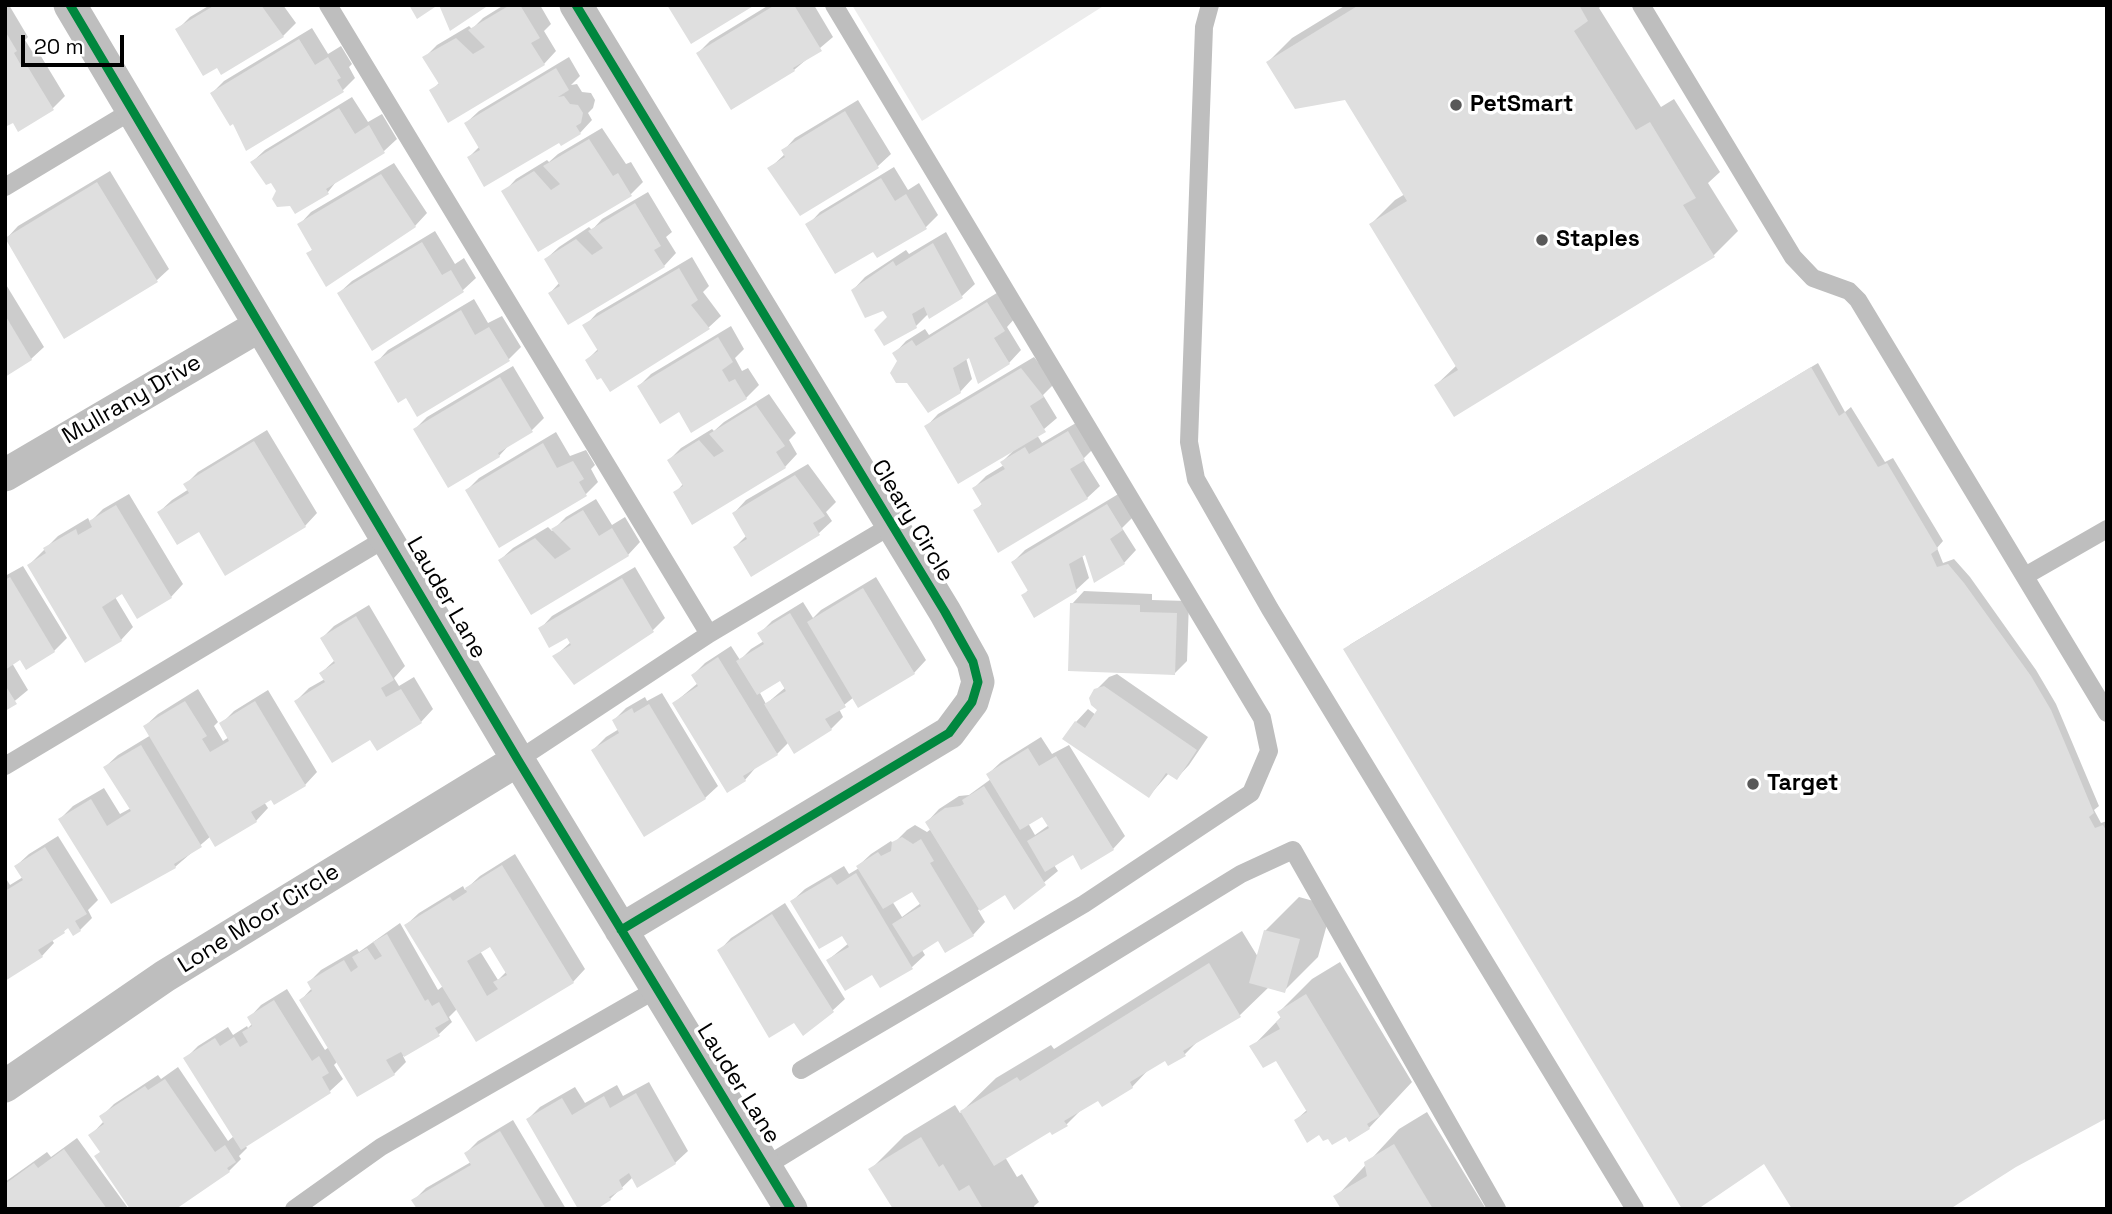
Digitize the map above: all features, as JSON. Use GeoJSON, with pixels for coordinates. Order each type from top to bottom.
{"type":"FeatureCollection","features":[{"type":"Feature","properties":{"kind":"street","name":"Lauder Lane"},"geometry":{"type":"LineString","coordinates":[[70,5],[518,760],[766,1166],[781,1205]]}},
{"type":"Feature","properties":{"kind":"street","name":"Cleary Circle"},"geometry":{"type":"LineString","coordinates":[[576,5],[892,525],[973,662],[978,682],[972,702],[949,733],[621,930]]}},
{"type":"Feature","properties":{"kind":"street","name":"Mullrany Drive"},"geometry":{"type":"LineString","coordinates":[[5,475],[259,326]]}},
{"type":"Feature","properties":{"kind":"street","name":"Lone Moor Circle"},"geometry":{"type":"LineString","coordinates":[[5,1086],[165,976],[518,760]]}},
{"type":"Feature","properties":{"kind":"lane"},"geometry":{"type":"LineString","coordinates":[[328,5],[709,634]]}},
{"type":"Feature","properties":{"kind":"lane"},"geometry":{"type":"LineString","coordinates":[[801,1070],[1084,904],[1251,793],[1269,751],[1262,718],[834,5]]}},
{"type":"Feature","properties":{"kind":"lane"},"geometry":{"type":"LineString","coordinates":[[1210,5],[1204,27],[1189,428],[1191,460],[1196,479],[1270,609],[1634,1209]]}},
{"type":"Feature","properties":{"kind":"lane"},"geometry":{"type":"LineString","coordinates":[[1641,5],[1793,257],[1813,278],[1849,291],[1858,300],[2107,713]]}},
{"type":"Feature","properties":{"kind":"lane"},"geometry":{"type":"LineString","coordinates":[[5,187],[133,110]]}},
{"type":"Feature","properties":{"kind":"lane"},"geometry":{"type":"LineString","coordinates":[[518,760],[709,634],[892,525]]}},
{"type":"Feature","properties":{"kind":"lane"},"geometry":{"type":"LineString","coordinates":[[2025,576],[2107,529]]}},
{"type":"Feature","properties":{"kind":"lane"},"geometry":{"type":"LineString","coordinates":[[5,766],[388,537]]}},
{"type":"Feature","properties":{"kind":"lane"},"geometry":{"type":"LineString","coordinates":[[766,1166],[1241,874],[1293,850],[1497,1209]]}},
{"type":"Feature","properties":{"kind":"lane"},"geometry":{"type":"LineString","coordinates":[[294,1209],[381,1147],[657,989]]}},
{"type":"Feature","properties":{"kind":"shaded area"},"geometry":{"type":"Polygon","coordinates":[[[852,5],[1105,5],[922,121],[852,5]]]}},
{"type":"Feature","properties":{"kind":"building"},"geometry":{"type":"Polygon","coordinates":[[[215,5],[261,5],[284,37],[221,75],[217,68],[203,76],[175,29],[215,5]]]}},
{"type":"Feature","properties":{"kind":"building"},"geometry":{"type":"Polygon","coordinates":[[[409,5],[438,5],[417,19],[409,5]]]}},
{"type":"Feature","properties":{"kind":"building"},"geometry":{"type":"Polygon","coordinates":[[[439,5],[489,5],[450,31],[439,5]]]}},
{"type":"Feature","properties":{"kind":"building"},"geometry":{"type":"Polygon","coordinates":[[[510,5],[520,5],[540,38],[531,43],[545,65],[448,123],[429,90],[439,84],[422,57],[456,38],[473,54],[485,47],[468,30],[510,5]]]}},
{"type":"Feature","properties":{"kind":"building"},"geometry":{"type":"Polygon","coordinates":[[[667,5],[755,5],[691,44],[667,5]]]}},
{"type":"Feature","properties":{"kind":"building"},"geometry":{"type":"Polygon","coordinates":[[[775,5],[794,5],[822,51],[731,110],[696,53],[775,5]]]}},
{"type":"Feature","properties":{"kind":"building","name":"Staples"},"geometry":{"type":"Polygon","coordinates":[[[1359,5],[1579,5],[1588,21],[1574,31],[1636,130],[1650,122],[1696,198],[1683,205],[1715,257],[1454,417],[1434,385],[1458,370],[1369,224],[1407,201],[1345,100],[1295,109],[1266,62],[1359,5]]]}},
{"type":"Feature","properties":{"kind":"building"},"geometry":{"type":"Polygon","coordinates":[[[5,31],[17,51],[14,53],[22,67],[26,64],[54,110],[18,132],[13,123],[5,127],[5,31]]]}},
{"type":"Feature","properties":{"kind":"building"},"geometry":{"type":"Polygon","coordinates":[[[299,39],[315,65],[328,57],[341,78],[337,80],[344,92],[246,151],[233,124],[230,126],[210,93],[299,39]]]}},
{"type":"Feature","properties":{"kind":"building"},"geometry":{"type":"Polygon","coordinates":[[[556,68],[569,90],[558,97],[564,96],[570,104],[578,105],[583,113],[581,123],[576,126],[581,134],[561,146],[559,143],[484,187],[467,157],[480,150],[464,123],[556,68]]]}},
{"type":"Feature","properties":{"kind":"building"},"geometry":{"type":"Polygon","coordinates":[[[339,108],[355,134],[369,125],[385,153],[326,189],[329,194],[295,214],[290,206],[277,207],[272,199],[276,191],[271,183],[266,185],[250,162],[339,108]]]}},
{"type":"Feature","properties":{"kind":"building"},"geometry":{"type":"Polygon","coordinates":[[[845,111],[879,168],[800,216],[767,168],[785,157],[781,150],[845,111]]]}},
{"type":"Feature","properties":{"kind":"building"},"geometry":{"type":"Polygon","coordinates":[[[589,139],[613,176],[618,173],[632,196],[538,252],[501,191],[534,171],[551,190],[560,184],[543,166],[589,139]]]}},
{"type":"Feature","properties":{"kind":"building"},"geometry":{"type":"Polygon","coordinates":[[[381,174],[416,227],[326,287],[306,253],[312,250],[297,224],[381,174]]]}},
{"type":"Feature","properties":{"kind":"building"},"geometry":{"type":"Polygon","coordinates":[[[881,178],[895,201],[906,194],[927,229],[877,258],[873,252],[835,274],[805,224],[881,178]]]}},
{"type":"Feature","properties":{"kind":"building"},"geometry":{"type":"Polygon","coordinates":[[[97,182],[158,282],[64,339],[5,238],[97,182]]]}},
{"type":"Feature","properties":{"kind":"building"},"geometry":{"type":"Polygon","coordinates":[[[635,203],[661,246],[654,250],[665,267],[568,325],[548,293],[560,286],[544,259],[576,239],[592,255],[603,248],[588,231],[635,203]]]}},
{"type":"Feature","properties":{"kind":"building"},"geometry":{"type":"Polygon","coordinates":[[[422,242],[442,275],[451,270],[464,292],[372,351],[337,293],[422,242]]]}},
{"type":"Feature","properties":{"kind":"building"},"geometry":{"type":"Polygon","coordinates":[[[933,243],[963,298],[929,319],[924,307],[912,314],[917,328],[884,346],[874,330],[887,317],[883,311],[865,318],[851,290],[893,261],[896,266],[933,243]]]}},
{"type":"Feature","properties":{"kind":"building"},"geometry":{"type":"Polygon","coordinates":[[[679,268],[698,300],[691,305],[710,329],[610,392],[601,378],[597,380],[585,360],[598,351],[582,325],[679,268]]]}},
{"type":"Feature","properties":{"kind":"building"},"geometry":{"type":"Polygon","coordinates":[[[987,302],[1005,331],[994,338],[1010,364],[978,384],[969,358],[953,368],[961,393],[928,413],[907,383],[896,383],[890,373],[897,361],[892,353],[912,340],[916,346],[987,302]]]}},
{"type":"Feature","properties":{"kind":"building"},"geometry":{"type":"Polygon","coordinates":[[[461,310],[475,335],[489,327],[510,361],[417,417],[406,398],[398,403],[374,362],[461,310]]]}},
{"type":"Feature","properties":{"kind":"building"},"geometry":{"type":"Polygon","coordinates":[[[5,315],[32,360],[5,377],[5,315]]]}},
{"type":"Feature","properties":{"kind":"building"},"geometry":{"type":"Polygon","coordinates":[[[718,337],[733,362],[722,370],[729,382],[735,379],[747,399],[691,433],[679,412],[660,424],[637,386],[718,337]]]}},
{"type":"Feature","properties":{"kind":"building","name":"Target"},"geometry":{"type":"Polygon","coordinates":[[[1811,367],[1839,416],[1845,412],[1878,467],[1887,463],[1938,549],[1931,554],[1937,567],[1948,564],[2031,676],[2051,710],[2094,813],[2089,817],[2095,828],[2103,825],[2107,832],[2107,1118],[2016,1167],[1950,1209],[1792,1209],[1764,1164],[1698,1209],[1682,1209],[1343,649],[1811,367]]]}},
{"type":"Feature","properties":{"kind":"building"},"geometry":{"type":"Polygon","coordinates":[[[1021,368],[1044,397],[1030,406],[1046,432],[958,484],[924,426],[1021,368]]]}},
{"type":"Feature","properties":{"kind":"building"},"geometry":{"type":"Polygon","coordinates":[[[500,377],[533,432],[498,453],[500,457],[448,488],[413,429],[500,377]]]}},
{"type":"Feature","properties":{"kind":"building"},"geometry":{"type":"Polygon","coordinates":[[[756,405],[785,446],[776,452],[786,468],[692,525],[673,492],[683,486],[667,460],[699,440],[714,457],[724,451],[709,434],[756,405]]]}},
{"type":"Feature","properties":{"kind":"building"},"geometry":{"type":"Polygon","coordinates":[[[1068,431],[1085,460],[1070,469],[1088,499],[998,553],[973,510],[982,505],[972,488],[1005,469],[1000,462],[1025,447],[1029,454],[1068,431]]]}},
{"type":"Feature","properties":{"kind":"building"},"geometry":{"type":"Polygon","coordinates":[[[254,441],[306,527],[225,576],[199,532],[177,545],[157,512],[189,493],[183,484],[254,441]]]}},
{"type":"Feature","properties":{"kind":"building"},"geometry":{"type":"Polygon","coordinates":[[[543,443],[557,468],[573,461],[584,479],[579,482],[587,496],[499,548],[465,490],[543,443]]]}},
{"type":"Feature","properties":{"kind":"building"},"geometry":{"type":"Polygon","coordinates":[[[795,475],[825,516],[813,523],[820,535],[751,577],[733,547],[747,539],[732,513],[795,475]]]}},
{"type":"Feature","properties":{"kind":"building"},"geometry":{"type":"Polygon","coordinates":[[[1107,504],[1123,530],[1110,539],[1125,564],[1094,583],[1085,555],[1069,564],[1077,592],[1034,618],[1021,595],[1028,591],[1011,562],[1107,504]]]}},
{"type":"Feature","properties":{"kind":"building"},"geometry":{"type":"Polygon","coordinates":[[[116,505],[172,598],[137,619],[122,594],[102,607],[122,641],[85,663],[27,565],[46,553],[43,548],[76,529],[78,535],[92,527],[89,521],[116,505]]]}},
{"type":"Feature","properties":{"kind":"building"},"geometry":{"type":"Polygon","coordinates":[[[583,510],[599,536],[612,528],[629,556],[531,615],[498,560],[535,538],[555,559],[571,549],[551,529],[583,510]]]}},
{"type":"Feature","properties":{"kind":"building"},"geometry":{"type":"Polygon","coordinates":[[[10,577],[55,652],[26,670],[20,660],[5,670],[5,580],[10,577]]]}},
{"type":"Feature","properties":{"kind":"building"},"geometry":{"type":"Polygon","coordinates":[[[622,578],[654,632],[574,685],[552,656],[571,645],[567,638],[549,648],[538,628],[622,578]]]}},
{"type":"Feature","properties":{"kind":"building"},"geometry":{"type":"Polygon","coordinates":[[[863,588],[915,674],[858,708],[807,622],[863,588]]]}},
{"type":"Feature","properties":{"kind":"building"},"geometry":{"type":"Polygon","coordinates":[[[1070,603],[1140,605],[1140,612],[1177,613],[1175,675],[1068,671],[1070,603]]]}},
{"type":"Feature","properties":{"kind":"building"},"geometry":{"type":"Polygon","coordinates":[[[790,613],[846,707],[825,719],[832,730],[794,754],[764,704],[786,691],[780,681],[757,695],[736,661],[764,644],[757,633],[790,613]]]}},
{"type":"Feature","properties":{"kind":"building"},"geometry":{"type":"Polygon","coordinates":[[[356,616],[394,680],[381,688],[386,697],[401,689],[422,723],[377,751],[370,740],[332,763],[294,701],[325,682],[319,673],[335,663],[320,638],[356,616]]]}},
{"type":"Feature","properties":{"kind":"building"},"geometry":{"type":"Polygon","coordinates":[[[718,657],[778,755],[743,776],[746,781],[727,793],[672,703],[698,686],[691,675],[718,657]]]}},
{"type":"Feature","properties":{"kind":"building"},"geometry":{"type":"Polygon","coordinates":[[[5,685],[17,704],[5,711],[5,685]]]}},
{"type":"Feature","properties":{"kind":"building"},"geometry":{"type":"Polygon","coordinates":[[[1104,686],[1197,750],[1177,780],[1166,773],[1149,798],[1062,739],[1075,721],[1085,728],[1097,710],[1091,705],[1089,698],[1094,689],[1104,686]]]}},
{"type":"Feature","properties":{"kind":"building"},"geometry":{"type":"Polygon","coordinates":[[[185,701],[207,736],[202,739],[210,752],[229,741],[219,723],[255,701],[306,786],[274,805],[271,800],[251,812],[257,822],[215,847],[143,726],[185,701]]]}},
{"type":"Feature","properties":{"kind":"building"},"geometry":{"type":"Polygon","coordinates":[[[649,704],[706,799],[644,837],[591,750],[619,733],[612,720],[632,708],[634,713],[649,704]]]}},
{"type":"Feature","properties":{"kind":"building"},"geometry":{"type":"Polygon","coordinates":[[[141,745],[202,847],[174,864],[176,868],[111,904],[58,819],[91,799],[107,826],[131,811],[103,767],[141,745]]]}},
{"type":"Feature","properties":{"kind":"building"},"geometry":{"type":"Polygon","coordinates":[[[1028,748],[1039,766],[1056,756],[1114,850],[1081,870],[1073,855],[1045,872],[1027,841],[1049,828],[1042,817],[1020,830],[986,774],[1028,748]]]}},
{"type":"Feature","properties":{"kind":"building"},"geometry":{"type":"Polygon","coordinates":[[[984,786],[1046,885],[1014,910],[1005,895],[980,911],[925,822],[945,808],[964,804],[962,800],[984,786]]]}},
{"type":"Feature","properties":{"kind":"building"},"geometry":{"type":"Polygon","coordinates":[[[902,837],[913,844],[921,839],[934,861],[930,863],[974,936],[945,953],[938,941],[913,957],[892,924],[921,906],[912,892],[883,909],[856,866],[878,852],[881,856],[891,851],[892,842],[902,837]]]}},
{"type":"Feature","properties":{"kind":"building"},"geometry":{"type":"Polygon","coordinates":[[[45,847],[87,914],[75,921],[81,931],[73,936],[68,928],[65,933],[38,950],[43,957],[5,981],[5,891],[23,880],[14,866],[45,847]]]}},
{"type":"Feature","properties":{"kind":"building"},"geometry":{"type":"Polygon","coordinates":[[[502,865],[574,983],[476,1042],[404,925],[450,897],[453,901],[467,892],[465,888],[502,865]],[[490,947],[467,961],[487,996],[498,989],[493,982],[507,975],[490,947]]]}},
{"type":"Feature","properties":{"kind":"building"},"geometry":{"type":"Polygon","coordinates":[[[856,873],[913,969],[880,988],[872,975],[845,991],[826,960],[849,947],[842,936],[819,949],[790,901],[831,877],[837,885],[856,873]]]}},
{"type":"Feature","properties":{"kind":"building"},"geometry":{"type":"Polygon","coordinates":[[[772,914],[834,1012],[803,1036],[794,1023],[769,1038],[717,950],[772,914]]]}},
{"type":"Feature","properties":{"kind":"building"},"geometry":{"type":"Polygon","coordinates":[[[1264,930],[1300,939],[1285,993],[1249,983],[1264,930]]]}},
{"type":"Feature","properties":{"kind":"building"},"geometry":{"type":"Polygon","coordinates":[[[387,934],[425,1001],[428,999],[432,1006],[439,1002],[449,1020],[435,1028],[440,1036],[404,1057],[401,1052],[386,1060],[395,1075],[357,1097],[299,1000],[312,991],[307,982],[344,960],[351,972],[358,967],[352,957],[367,948],[375,960],[382,956],[373,942],[387,934]]]}},
{"type":"Feature","properties":{"kind":"building"},"geometry":{"type":"Polygon","coordinates":[[[1209,963],[1241,1017],[1183,1051],[1186,1056],[1168,1066],[1165,1061],[1130,1082],[1133,1088],[1102,1107],[1098,1101],[1064,1121],[1068,1126],[1052,1135],[1050,1132],[994,1166],[960,1111],[1017,1077],[1020,1081],[1209,963]]]}},
{"type":"Feature","properties":{"kind":"building"},"geometry":{"type":"Polygon","coordinates":[[[1306,994],[1380,1116],[1367,1124],[1370,1129],[1349,1142],[1346,1137],[1332,1145],[1328,1139],[1323,1141],[1319,1135],[1307,1143],[1294,1120],[1307,1112],[1276,1061],[1263,1068],[1249,1046],[1280,1029],[1276,1022],[1281,1018],[1277,1012],[1306,994]]]}},
{"type":"Feature","properties":{"kind":"building"},"geometry":{"type":"Polygon","coordinates":[[[274,1000],[312,1061],[319,1056],[329,1073],[322,1077],[331,1093],[241,1150],[183,1058],[215,1038],[220,1046],[234,1037],[240,1047],[248,1042],[242,1032],[252,1026],[247,1017],[274,1000]]]}},
{"type":"Feature","properties":{"kind":"building"},"geometry":{"type":"Polygon","coordinates":[[[165,1079],[215,1152],[225,1145],[236,1162],[227,1168],[230,1172],[176,1209],[130,1209],[94,1156],[100,1152],[88,1135],[104,1124],[99,1116],[145,1086],[148,1090],[165,1079]]]}},
{"type":"Feature","properties":{"kind":"building"},"geometry":{"type":"Polygon","coordinates":[[[636,1093],[676,1164],[637,1188],[629,1173],[619,1180],[623,1189],[609,1197],[611,1200],[597,1209],[578,1209],[526,1119],[562,1098],[572,1115],[604,1096],[610,1108],[636,1093]]]}},
{"type":"Feature","properties":{"kind":"building"},"geometry":{"type":"Polygon","coordinates":[[[500,1131],[546,1209],[417,1209],[411,1200],[471,1165],[464,1153],[500,1131]]]}},
{"type":"Feature","properties":{"kind":"building"},"geometry":{"type":"Polygon","coordinates":[[[921,1137],[939,1167],[943,1164],[959,1191],[969,1185],[983,1209],[893,1209],[868,1169],[921,1137]]]}},
{"type":"Feature","properties":{"kind":"building"},"geometry":{"type":"Polygon","coordinates":[[[1394,1144],[1433,1209],[1341,1209],[1333,1196],[1367,1176],[1364,1162],[1394,1144]]]}},
{"type":"Feature","properties":{"kind":"building"},"geometry":{"type":"Polygon","coordinates":[[[64,1149],[107,1209],[5,1209],[5,1184],[34,1163],[38,1168],[64,1149]]]}},
{"type":"Feature","properties":{"kind":"cycle path"},"geometry":{"type":"LineString","coordinates":[[70,5],[518,760],[791,1209]]}},
{"type":"Feature","properties":{"kind":"cycle path"},"geometry":{"type":"LineString","coordinates":[[576,5],[945,612],[973,662],[978,682],[972,702],[949,733],[621,930]]}},
{"type":"Feature","properties":{"kind":"place","name":"PetSmart"},"geometry":{"type":"Point","coordinates":[1456,105]}},
{"type":"Feature","properties":{"kind":"place","name":"Staples"},"geometry":{"type":"Point","coordinates":[1542,240]}},
{"type":"Feature","properties":{"kind":"place","name":"Target"},"geometry":{"type":"Point","coordinates":[1753,784]}}]}
